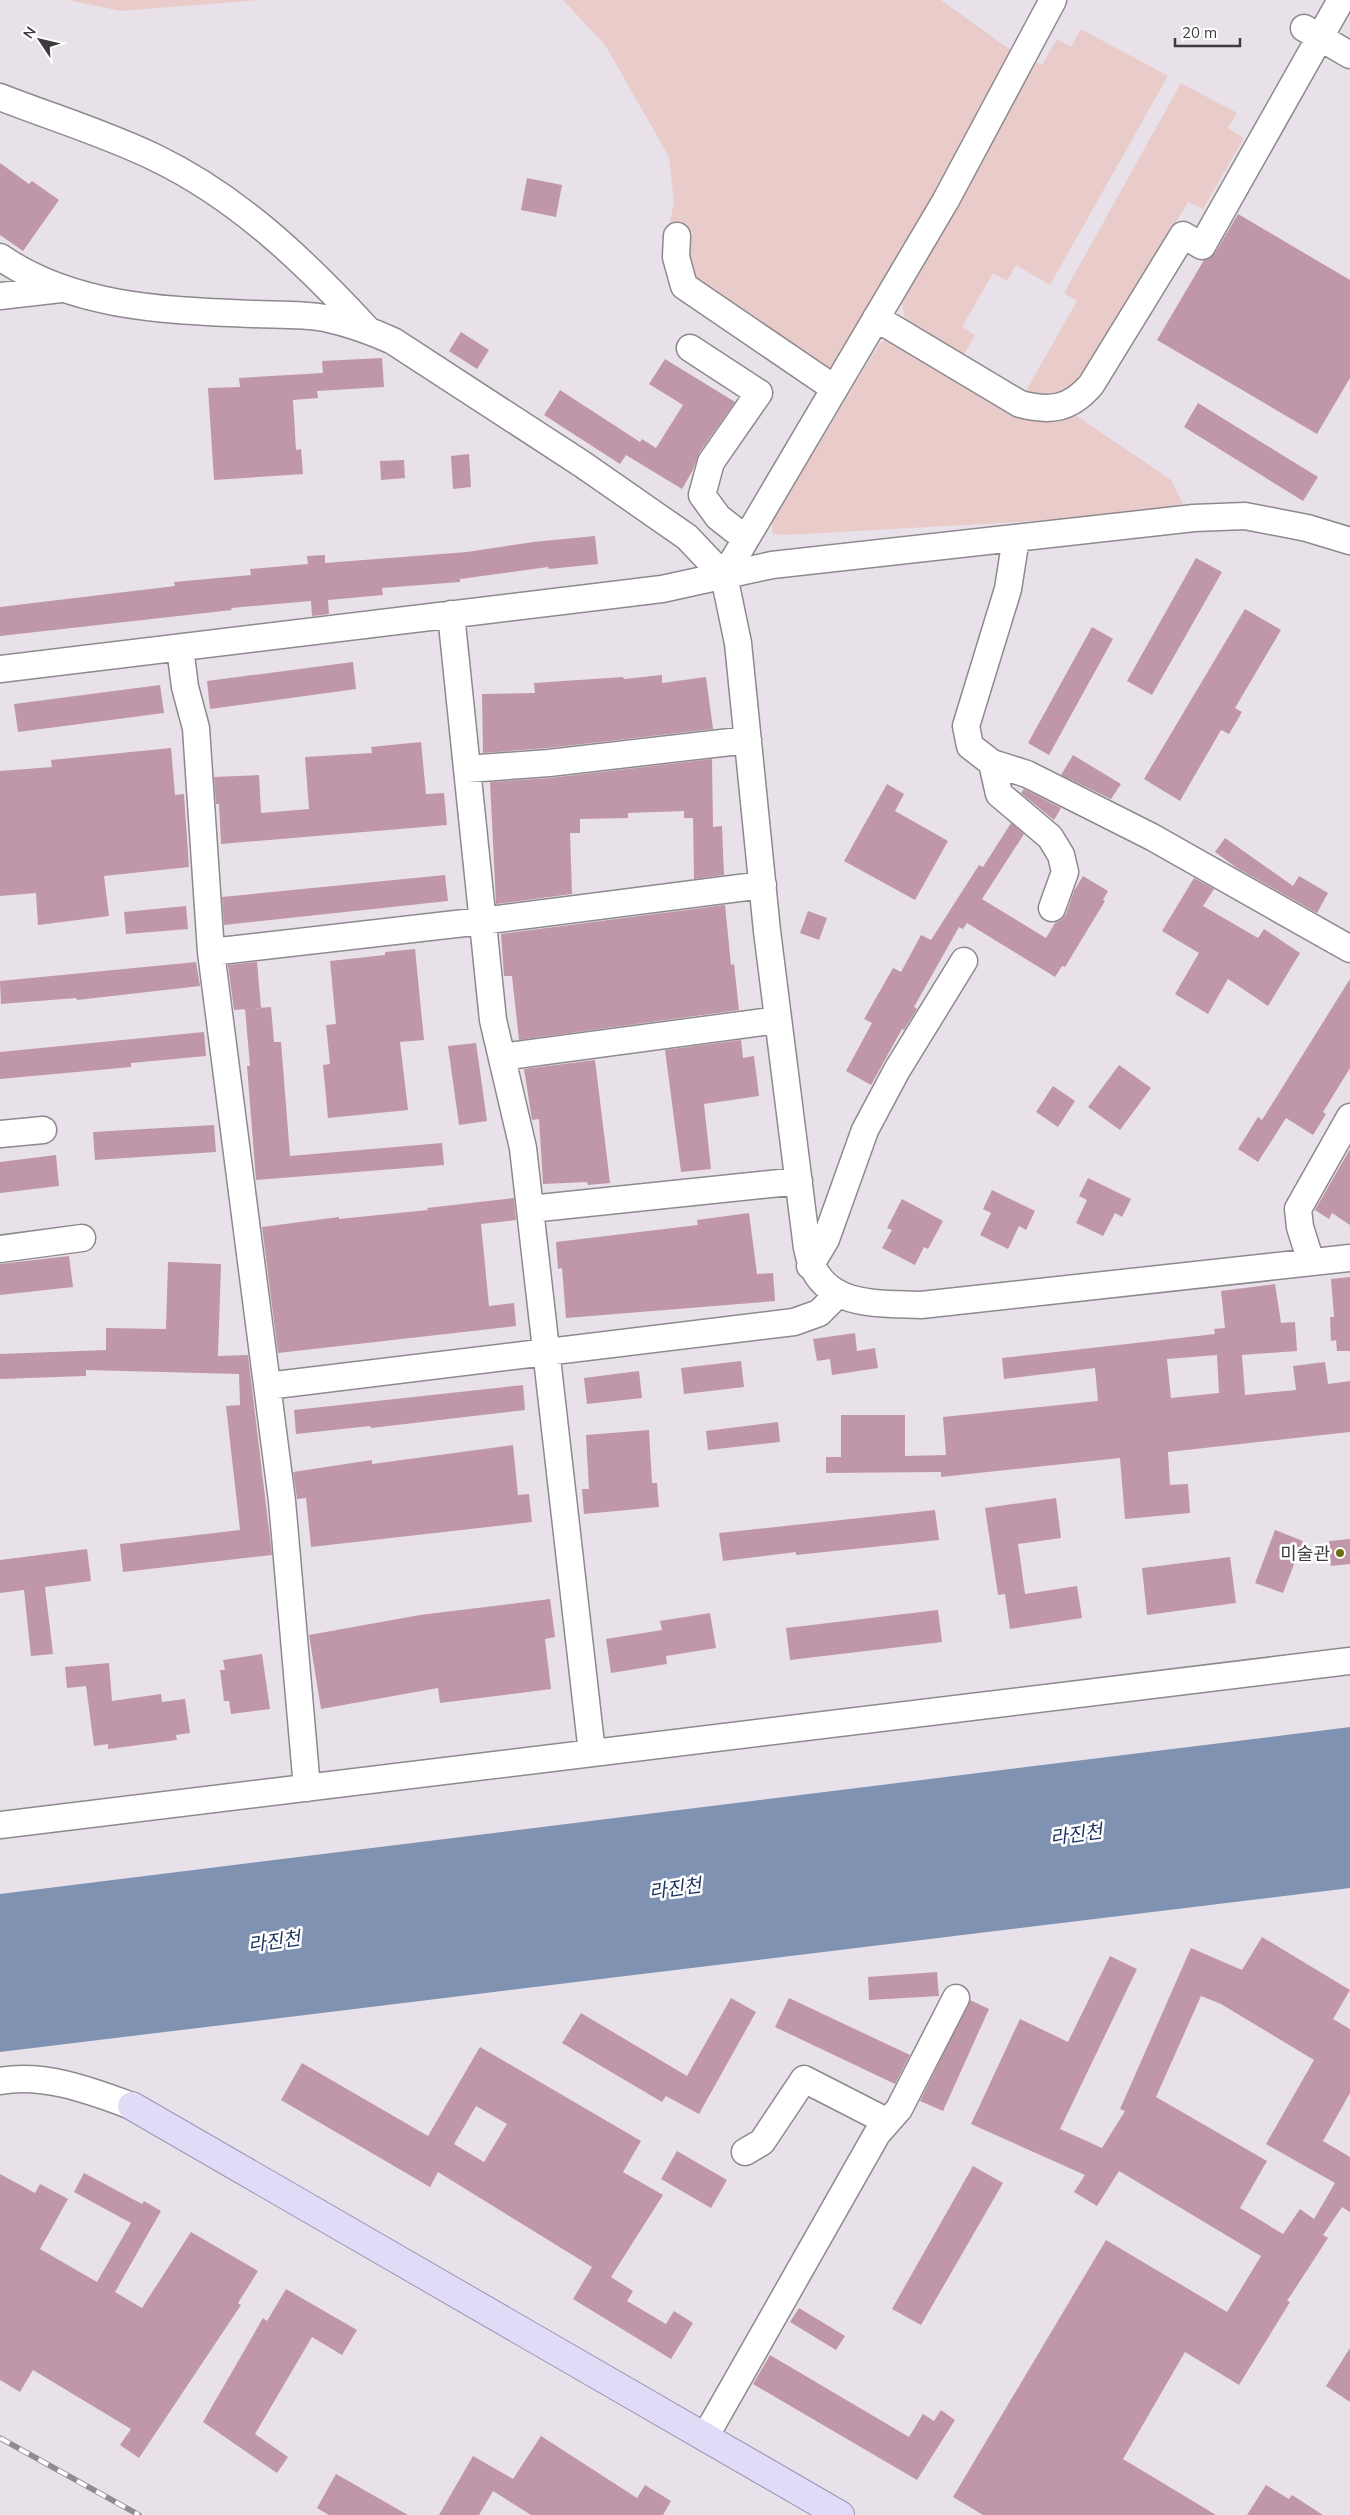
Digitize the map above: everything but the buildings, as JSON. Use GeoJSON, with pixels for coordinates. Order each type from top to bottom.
{"type":"FeatureCollection","features":[{"type":"Feature","properties":{"kind":"main road"},"geometry":{"type":"LineString","coordinates":[[132,2106],[840,2515]]}},
{"type":"Feature","properties":{"kind":"street"},"geometry":{"type":"LineString","coordinates":[[724,576],[946,200],[1053,0]]}},
{"type":"Feature","properties":{"kind":"street"},"geometry":{"type":"LineString","coordinates":[[876,318],[1020,404],[1041,409],[1060,407],[1081,396],[1091,385],[1183,235],[1202,246],[1313,33],[1341,0]]}},
{"type":"Feature","properties":{"kind":"street"},"geometry":{"type":"LineString","coordinates":[[1313,33],[1350,54]]}},
{"type":"Feature","properties":{"kind":"street"},"geometry":{"type":"LineString","coordinates":[[0,97],[156,158],[213,191],[271,234],[324,282],[369,330]]}},
{"type":"Feature","properties":{"kind":"street"},"geometry":{"type":"LineString","coordinates":[[677,236],[676,257],[684,286],[825,382],[836,386]]}},
{"type":"Feature","properties":{"kind":"street"},"geometry":{"type":"LineString","coordinates":[[0,257],[24,274],[90,298],[168,310],[324,318],[369,330],[393,340],[582,464],[687,538],[724,576],[738,643],[762,885],[810,1266],[837,1295],[862,1303],[921,1305],[1350,1258]]}},
{"type":"Feature","properties":{"kind":"street"},"geometry":{"type":"LineString","coordinates":[[0,296],[64,289]]}},
{"type":"Feature","properties":{"kind":"street"},"geometry":{"type":"LineString","coordinates":[[690,348],[758,393],[711,462],[702,495],[718,517],[746,539]]}},
{"type":"Feature","properties":{"kind":"street"},"geometry":{"type":"LineString","coordinates":[[0,670],[662,589],[772,565],[1194,518],[1245,516],[1307,528],[1350,541]]}},
{"type":"Feature","properties":{"kind":"street"},"geometry":{"type":"LineString","coordinates":[[1016,538],[1008,589],[966,726],[970,746],[992,763],[1027,774],[1152,837],[1350,950]]}},
{"type":"Feature","properties":{"kind":"street"},"geometry":{"type":"LineString","coordinates":[[451,614],[493,1020],[523,1148],[548,1353],[592,1753]]}},
{"type":"Feature","properties":{"kind":"street"},"geometry":{"type":"LineString","coordinates":[[180,648],[185,687],[196,728],[212,952],[282,1501],[307,1788]]}},
{"type":"Feature","properties":{"kind":"street"},"geometry":{"type":"LineString","coordinates":[[467,769],[550,763],[748,740]]}},
{"type":"Feature","properties":{"kind":"street"},"geometry":{"type":"LineString","coordinates":[[992,763],[999,794],[1050,837],[1061,855],[1064,872],[1052,908]]}},
{"type":"Feature","properties":{"kind":"street"},"geometry":{"type":"LineString","coordinates":[[212,952],[482,921],[762,885]]}},
{"type":"Feature","properties":{"kind":"street"},"geometry":{"type":"LineString","coordinates":[[810,1266],[826,1239],[865,1130],[897,1070],[964,961]]}},
{"type":"Feature","properties":{"kind":"street"},"geometry":{"type":"LineString","coordinates":[[502,1058],[778,1020]]}},
{"type":"Feature","properties":{"kind":"street"},"geometry":{"type":"LineString","coordinates":[[1311,1262],[1300,1227],[1298,1209],[1350,1117]]}},
{"type":"Feature","properties":{"kind":"street"},"geometry":{"type":"LineString","coordinates":[[0,1134],[43,1130]]}},
{"type":"Feature","properties":{"kind":"street"},"geometry":{"type":"LineString","coordinates":[[530,1209],[798,1181]]}},
{"type":"Feature","properties":{"kind":"street"},"geometry":{"type":"LineString","coordinates":[[0,1249],[82,1238]]}},
{"type":"Feature","properties":{"kind":"street"},"geometry":{"type":"LineString","coordinates":[[267,1386],[794,1322],[819,1313],[837,1295]]}},
{"type":"Feature","properties":{"kind":"street"},"geometry":{"type":"LineString","coordinates":[[0,1825],[1350,1661]]}},
{"type":"Feature","properties":{"kind":"street"},"geometry":{"type":"LineString","coordinates":[[705,2437],[877,2134],[898,2109],[915,2080],[956,1998]]}},
{"type":"Feature","properties":{"kind":"street"},"geometry":{"type":"LineString","coordinates":[[0,2081],[18,2078],[81,2088],[132,2106]]}},
{"type":"Feature","properties":{"kind":"street"},"geometry":{"type":"LineString","coordinates":[[745,2152],[762,2142],[804,2079],[886,2121]]}},
{"type":"Feature","properties":{"kind":"shaded area"},"geometry":{"type":"Polygon","coordinates":[[[68,0],[258,0],[121,11],[68,0]]]}},
{"type":"Feature","properties":{"kind":"shaded area"},"geometry":{"type":"Polygon","coordinates":[[[563,0],[941,0],[1012,51],[974,125],[833,370],[814,362],[699,287],[690,273],[687,261],[688,248],[693,232],[669,225],[674,203],[669,157],[605,45],[563,0]]]}},
{"type":"Feature","properties":{"kind":"shaded area"},"geometry":{"type":"Polygon","coordinates":[[[1081,29],[1168,76],[1050,285],[1016,265],[1007,281],[993,273],[962,327],[975,335],[964,354],[905,320],[902,303],[1037,62],[1042,65],[1057,39],[1071,47],[1081,29]]]}},
{"type":"Feature","properties":{"kind":"shaded area"},"geometry":{"type":"Polygon","coordinates":[[[1181,83],[1237,113],[1228,128],[1244,138],[1203,209],[1188,202],[1081,382],[1059,396],[1024,394],[1077,301],[1064,293],[1181,83]]]}},
{"type":"Feature","properties":{"kind":"shaded area"},"geometry":{"type":"Polygon","coordinates":[[[887,339],[1074,414],[1171,480],[1183,504],[1170,507],[1158,514],[785,535],[773,534],[773,519],[778,510],[879,344],[887,339]]]}},
{"type":"Feature","properties":{"kind":"water","name":"라진천"},"geometry":{"type":"Polygon","coordinates":[[[1350,1727],[1350,1888],[0,2052],[0,1894],[1350,1727]]]}},
{"type":"Feature","properties":{"kind":"railway"},"geometry":{"type":"LineString","coordinates":[[0,2438],[139,2515]]}},
{"type":"Feature","properties":{"kind":"place","name":"미술관"},"geometry":{"type":"Point","coordinates":[1340,1553]}}]}
